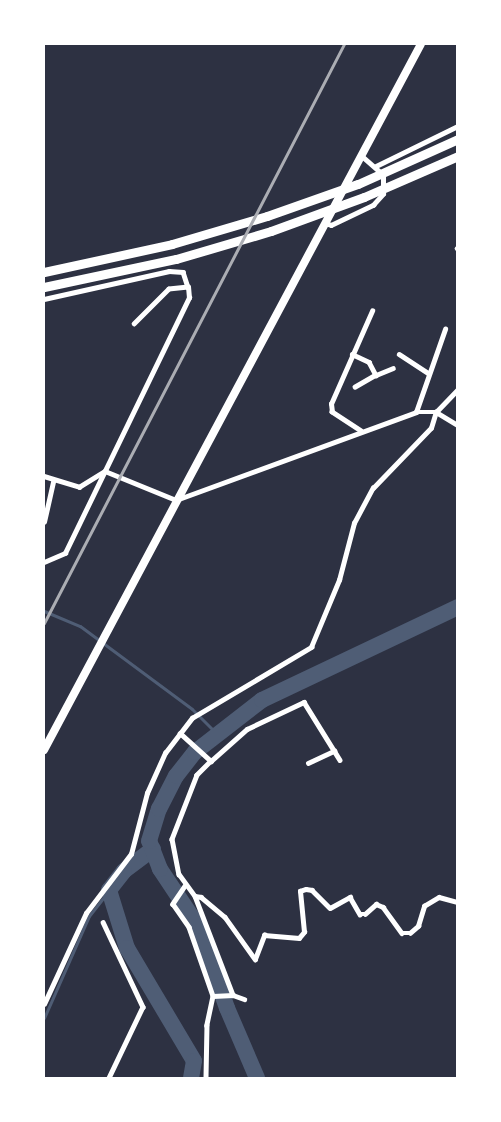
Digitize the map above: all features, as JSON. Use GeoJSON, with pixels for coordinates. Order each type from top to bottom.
{"type":"FeatureCollection","features":[{"type":"Feature","properties":{"kind":"highway"},"geometry":{"type":"LineString","coordinates":[[44,750],[323,222],[421,44]]}},
{"type":"Feature","properties":{"kind":"highway"},"geometry":{"type":"LineString","coordinates":[[44,272],[172,244],[267,216],[358,184],[458,139]]}},
{"type":"Feature","properties":{"kind":"highway"},"geometry":{"type":"LineString","coordinates":[[44,287],[176,259],[271,231],[364,197],[458,156]]}},
{"type":"Feature","properties":{"kind":"street"},"geometry":{"type":"LineString","coordinates":[[376,166],[458,126]]}},
{"type":"Feature","properties":{"kind":"street"},"geometry":{"type":"LineString","coordinates":[[323,222],[331,225],[379,201],[386,182],[376,166],[360,156]]}},
{"type":"Feature","properties":{"kind":"street"},"geometry":{"type":"LineString","coordinates":[[44,299],[169,271],[183,272],[189,298],[122,428],[105,471],[65,553],[44,562]]}},
{"type":"Feature","properties":{"kind":"street"},"geometry":{"type":"LineString","coordinates":[[134,324],[169,289],[188,287]]}},
{"type":"Feature","properties":{"kind":"street"},"geometry":{"type":"LineString","coordinates":[[361,431],[332,412],[331,404],[372,311]]}},
{"type":"Feature","properties":{"kind":"street"},"geometry":{"type":"LineString","coordinates":[[416,412],[445,329]]}},
{"type":"Feature","properties":{"kind":"street"},"geometry":{"type":"LineString","coordinates":[[352,354],[369,362],[376,375]]}},
{"type":"Feature","properties":{"kind":"street"},"geometry":{"type":"LineString","coordinates":[[399,354],[428,373]]}},
{"type":"Feature","properties":{"kind":"street"},"geometry":{"type":"LineString","coordinates":[[355,387],[393,368]]}},
{"type":"Feature","properties":{"kind":"street"},"geometry":{"type":"LineString","coordinates":[[44,1004],[86,913],[131,854],[147,793],[165,753],[192,718],[311,647],[363,506],[373,488],[431,428],[436,412],[458,389]]}},
{"type":"Feature","properties":{"kind":"street"},"geometry":{"type":"LineString","coordinates":[[105,471],[176,500],[416,412],[436,412],[458,424]]}},
{"type":"Feature","properties":{"kind":"street"},"geometry":{"type":"LineString","coordinates":[[44,476],[53,482],[79,487],[105,471]]}},
{"type":"Feature","properties":{"kind":"street"},"geometry":{"type":"LineString","coordinates":[[44,522],[53,482]]}},
{"type":"Feature","properties":{"kind":"street"},"geometry":{"type":"LineString","coordinates":[[233,995],[195,896],[185,886],[171,850],[172,839],[197,776],[210,760],[247,729],[304,702],[340,760]]}},
{"type":"Feature","properties":{"kind":"street"},"geometry":{"type":"LineString","coordinates":[[182,733],[210,760]]}},
{"type":"Feature","properties":{"kind":"street"},"geometry":{"type":"LineString","coordinates":[[308,764],[334,751]]}},
{"type":"Feature","properties":{"kind":"street"},"geometry":{"type":"LineString","coordinates":[[185,886],[173,904],[189,927],[214,996],[207,1025],[206,1078]]}},
{"type":"Feature","properties":{"kind":"street"},"geometry":{"type":"LineString","coordinates":[[195,896],[201,897],[225,917],[255,959],[264,935],[299,938],[304,932],[300,891],[306,889],[312,890],[330,908],[350,897],[360,914],[365,914],[376,904],[383,908],[402,933],[410,933],[418,926],[424,906],[439,897],[458,902]]}},
{"type":"Feature","properties":{"kind":"street"},"geometry":{"type":"LineString","coordinates":[[103,922],[143,1007],[109,1078]]}},
{"type":"Feature","properties":{"kind":"street"},"geometry":{"type":"LineString","coordinates":[[214,996],[233,995],[244,999]]}},
{"type":"Feature","properties":{"kind":"waterway"},"geometry":{"type":"LineString","coordinates":[[257,1078],[227,1008],[198,926],[160,869],[149,841],[159,809],[176,776],[195,752],[262,700],[458,607]]}},
{"type":"Feature","properties":{"kind":"waterway"},"geometry":{"type":"LineString","coordinates":[[44,611],[80,626],[192,709],[216,733]]}},
{"type":"Feature","properties":{"kind":"waterway"},"geometry":{"type":"LineString","coordinates":[[153,849],[124,871],[109,890],[127,948],[194,1061],[191,1078]]}},
{"type":"Feature","properties":{"kind":"waterway"},"geometry":{"type":"LineString","coordinates":[[44,1018],[89,916],[109,890]]}},
{"type":"Feature","properties":{"kind":"railway"},"geometry":{"type":"LineString","coordinates":[[44,623],[344,44]]}}]}
